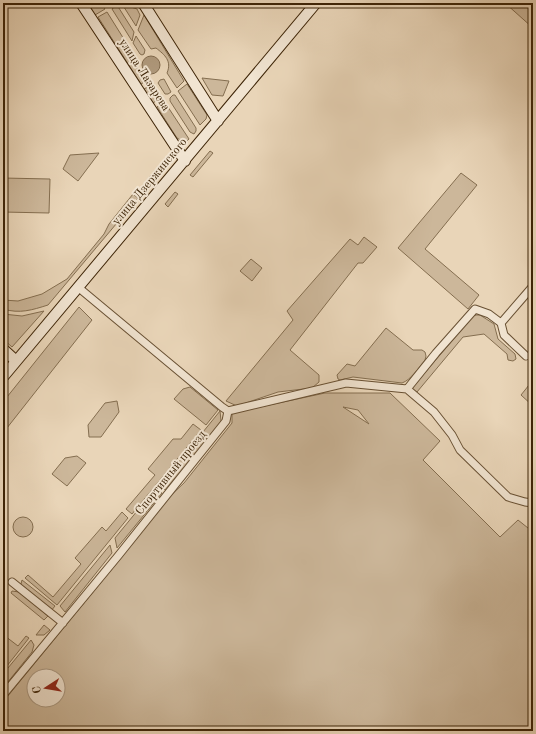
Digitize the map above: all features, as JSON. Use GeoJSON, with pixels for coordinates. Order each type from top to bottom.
{"type":"FeatureCollection","features":[{"type":"Feature","properties":{"kind":"main road","name":"улица Лазарева"},"geometry":{"type":"LineString","coordinates":[[81,3],[185,161]]}},
{"type":"Feature","properties":{"kind":"main road"},"geometry":{"type":"LineString","coordinates":[[143,3],[218,121]]}},
{"type":"Feature","properties":{"kind":"main road","name":"улица Дзержинского"},"geometry":{"type":"LineString","coordinates":[[3,378],[316,3]]}},
{"type":"Feature","properties":{"kind":"main road"},"geometry":{"type":"LineString","coordinates":[[3,349],[16,361]]}},
{"type":"Feature","properties":{"kind":"street"},"geometry":{"type":"LineString","coordinates":[[501,323],[533,286]]}},
{"type":"Feature","properties":{"kind":"street"},"geometry":{"type":"LineString","coordinates":[[79,288],[228,411],[346,383],[407,389],[434,412],[452,435],[460,450],[508,497],[533,503]]}},
{"type":"Feature","properties":{"kind":"street"},"geometry":{"type":"LineString","coordinates":[[407,389],[445,342],[475,309],[489,314],[501,323],[504,335],[526,356]]}},
{"type":"Feature","properties":{"kind":"street","name":"Спортивный проезд"},"geometry":{"type":"LineString","coordinates":[[3,696],[133,538],[226,421],[228,411]]}},
{"type":"Feature","properties":{"kind":"street"},"geometry":{"type":"LineString","coordinates":[[12,582],[63,623]]}},
{"type":"Feature","properties":{"kind":"shaded area"},"geometry":{"type":"Polygon","coordinates":[[[87,3],[101,3],[105,9],[95,15],[87,3]]]}},
{"type":"Feature","properties":{"kind":"shaded area"},"geometry":{"type":"Polygon","coordinates":[[[505,3],[533,3],[533,28],[505,3]]]}},
{"type":"Feature","properties":{"kind":"shaded area"},"geometry":{"type":"Polygon","coordinates":[[[122,4],[137,9],[140,15],[136,26],[122,4]]]}},
{"type":"Feature","properties":{"kind":"shaded area"},"geometry":{"type":"Polygon","coordinates":[[[117,5],[134,32],[132,41],[112,9],[117,5]]]}},
{"type":"Feature","properties":{"kind":"shaded area"},"geometry":{"type":"Polygon","coordinates":[[[107,12],[137,60],[138,72],[146,81],[141,84],[98,17],[107,12]]]}},
{"type":"Feature","properties":{"kind":"shaded area"},"geometry":{"type":"Polygon","coordinates":[[[144,15],[184,81],[177,88],[167,73],[169,65],[167,59],[156,48],[151,49],[138,30],[144,15]]]}},
{"type":"Feature","properties":{"kind":"shaded area"},"geometry":{"type":"Polygon","coordinates":[[[136,36],[145,50],[144,54],[142,55],[133,43],[136,36]]]}},
{"type":"Feature","properties":{"kind":"shaded area"},"geometry":{"type":"Polygon","coordinates":[[[151,56],[157,59],[160,65],[157,71],[151,74],[145,71],[142,65],[145,59],[151,56]]]}},
{"type":"Feature","properties":{"kind":"shaded area"},"geometry":{"type":"Polygon","coordinates":[[[202,78],[229,81],[223,96],[212,95],[202,78]]]}},
{"type":"Feature","properties":{"kind":"shaded area"},"geometry":{"type":"Polygon","coordinates":[[[164,79],[171,92],[168,94],[165,94],[158,83],[160,80],[164,79]]]}},
{"type":"Feature","properties":{"kind":"shaded area"},"geometry":{"type":"Polygon","coordinates":[[[153,84],[157,94],[159,93],[162,97],[153,103],[144,89],[153,84]]]}},
{"type":"Feature","properties":{"kind":"shaded area"},"geometry":{"type":"Polygon","coordinates":[[[187,84],[207,115],[206,119],[200,125],[178,91],[187,84]]]}},
{"type":"Feature","properties":{"kind":"shaded area"},"geometry":{"type":"Polygon","coordinates":[[[175,95],[196,128],[194,134],[190,132],[170,101],[170,98],[175,95]]]}},
{"type":"Feature","properties":{"kind":"shaded area"},"geometry":{"type":"Polygon","coordinates":[[[164,101],[189,139],[187,141],[182,141],[177,138],[157,107],[164,101]]]}},
{"type":"Feature","properties":{"kind":"shaded area"},"geometry":{"type":"Polygon","coordinates":[[[210,151],[213,153],[193,177],[190,175],[210,151]]]}},
{"type":"Feature","properties":{"kind":"shaded area"},"geometry":{"type":"Polygon","coordinates":[[[99,153],[78,181],[63,169],[70,155],[99,153]]]}},
{"type":"Feature","properties":{"kind":"shaded area"},"geometry":{"type":"Polygon","coordinates":[[[159,166],[163,169],[150,184],[147,180],[159,166]]]}},
{"type":"Feature","properties":{"kind":"shaded area"},"geometry":{"type":"Polygon","coordinates":[[[461,173],[477,185],[425,249],[479,295],[468,309],[398,248],[461,173]]]}},
{"type":"Feature","properties":{"kind":"shaded area"},"geometry":{"type":"Polygon","coordinates":[[[3,178],[50,179],[49,213],[3,212],[3,178]]]}},
{"type":"Feature","properties":{"kind":"shaded area"},"geometry":{"type":"Polygon","coordinates":[[[175,192],[178,194],[168,207],[165,204],[175,192]]]}},
{"type":"Feature","properties":{"kind":"shaded area"},"geometry":{"type":"Polygon","coordinates":[[[133,194],[138,198],[48,305],[31,310],[20,311],[3,309],[3,300],[18,301],[42,294],[67,279],[104,234],[109,224],[133,194]]]}},
{"type":"Feature","properties":{"kind":"shaded area"},"geometry":{"type":"Polygon","coordinates":[[[364,237],[377,247],[363,263],[358,263],[290,350],[319,375],[319,382],[312,388],[278,392],[237,406],[226,401],[293,320],[287,311],[350,239],[358,245],[364,237]]]}},
{"type":"Feature","properties":{"kind":"shaded area"},"geometry":{"type":"Polygon","coordinates":[[[251,259],[262,268],[252,281],[240,271],[251,259]]]}},
{"type":"Feature","properties":{"kind":"shaded area"},"geometry":{"type":"Polygon","coordinates":[[[79,307],[92,320],[3,433],[3,402],[79,307]]]}},
{"type":"Feature","properties":{"kind":"shaded area"},"geometry":{"type":"Polygon","coordinates":[[[44,311],[12,347],[3,339],[3,314],[22,316],[44,311]]]}},
{"type":"Feature","properties":{"kind":"shaded area"},"geometry":{"type":"Polygon","coordinates":[[[480,315],[494,324],[498,339],[515,354],[516,359],[513,361],[508,360],[507,354],[484,334],[463,337],[417,392],[412,390],[412,388],[473,316],[480,315]]]}},
{"type":"Feature","properties":{"kind":"shaded area"},"geometry":{"type":"Polygon","coordinates":[[[386,328],[413,350],[422,350],[425,352],[425,360],[412,376],[402,383],[353,377],[340,380],[338,379],[337,375],[347,364],[355,366],[386,328]]]}},
{"type":"Feature","properties":{"kind":"shaded area"},"geometry":{"type":"Polygon","coordinates":[[[533,380],[533,406],[521,395],[533,380]]]}},
{"type":"Feature","properties":{"kind":"shaded area"},"geometry":{"type":"Polygon","coordinates":[[[190,387],[218,410],[206,425],[174,399],[183,389],[190,387]]]}},
{"type":"Feature","properties":{"kind":"shaded area"},"geometry":{"type":"Polygon","coordinates":[[[325,393],[390,393],[440,441],[423,460],[500,537],[518,520],[533,532],[533,731],[3,731],[3,702],[26,674],[26,708],[66,708],[66,668],[31,668],[166,500],[184,483],[232,423],[232,413],[325,393]],[[343,407],[369,424],[358,410],[343,407]]]}},
{"type":"Feature","properties":{"kind":"shaded area"},"geometry":{"type":"Polygon","coordinates":[[[117,401],[119,412],[101,437],[89,437],[88,425],[105,403],[117,401]]]}},
{"type":"Feature","properties":{"kind":"shaded area"},"geometry":{"type":"Polygon","coordinates":[[[220,411],[220,424],[165,490],[160,485],[220,411]]]}},
{"type":"Feature","properties":{"kind":"shaded area"},"geometry":{"type":"Polygon","coordinates":[[[193,424],[201,430],[132,514],[126,509],[155,475],[148,469],[173,439],[181,439],[193,424]]]}},
{"type":"Feature","properties":{"kind":"shaded area"},"geometry":{"type":"Polygon","coordinates":[[[77,456],[86,463],[67,486],[52,474],[65,458],[77,456]]]}},
{"type":"Feature","properties":{"kind":"shaded area"},"geometry":{"type":"Polygon","coordinates":[[[156,488],[162,493],[117,548],[115,538],[156,488]]]}},
{"type":"Feature","properties":{"kind":"shaded area"},"geometry":{"type":"Polygon","coordinates":[[[122,512],[128,518],[57,605],[25,578],[28,575],[53,597],[81,564],[75,558],[102,527],[106,531],[122,512]]]}},
{"type":"Feature","properties":{"kind":"shaded area"},"geometry":{"type":"Polygon","coordinates":[[[23,517],[30,520],[33,527],[30,534],[23,537],[16,534],[13,527],[16,520],[23,517]]]}},
{"type":"Feature","properties":{"kind":"shaded area"},"geometry":{"type":"Polygon","coordinates":[[[110,545],[112,553],[65,612],[60,606],[110,545]]]}},
{"type":"Feature","properties":{"kind":"shaded area"},"geometry":{"type":"Polygon","coordinates":[[[22,580],[55,606],[51,611],[22,588],[22,580]]]}},
{"type":"Feature","properties":{"kind":"shaded area"},"geometry":{"type":"Polygon","coordinates":[[[12,591],[19,592],[48,616],[44,620],[11,593],[12,591]]]}},
{"type":"Feature","properties":{"kind":"shaded area"},"geometry":{"type":"Polygon","coordinates":[[[44,625],[50,630],[44,635],[36,635],[44,625]]]}},
{"type":"Feature","properties":{"kind":"shaded area"},"geometry":{"type":"Polygon","coordinates":[[[5,636],[18,646],[26,636],[29,638],[3,671],[3,638],[5,636]]]}},
{"type":"Feature","properties":{"kind":"shaded area"},"geometry":{"type":"Polygon","coordinates":[[[31,640],[34,645],[32,652],[3,688],[3,674],[31,640]]]}}]}
